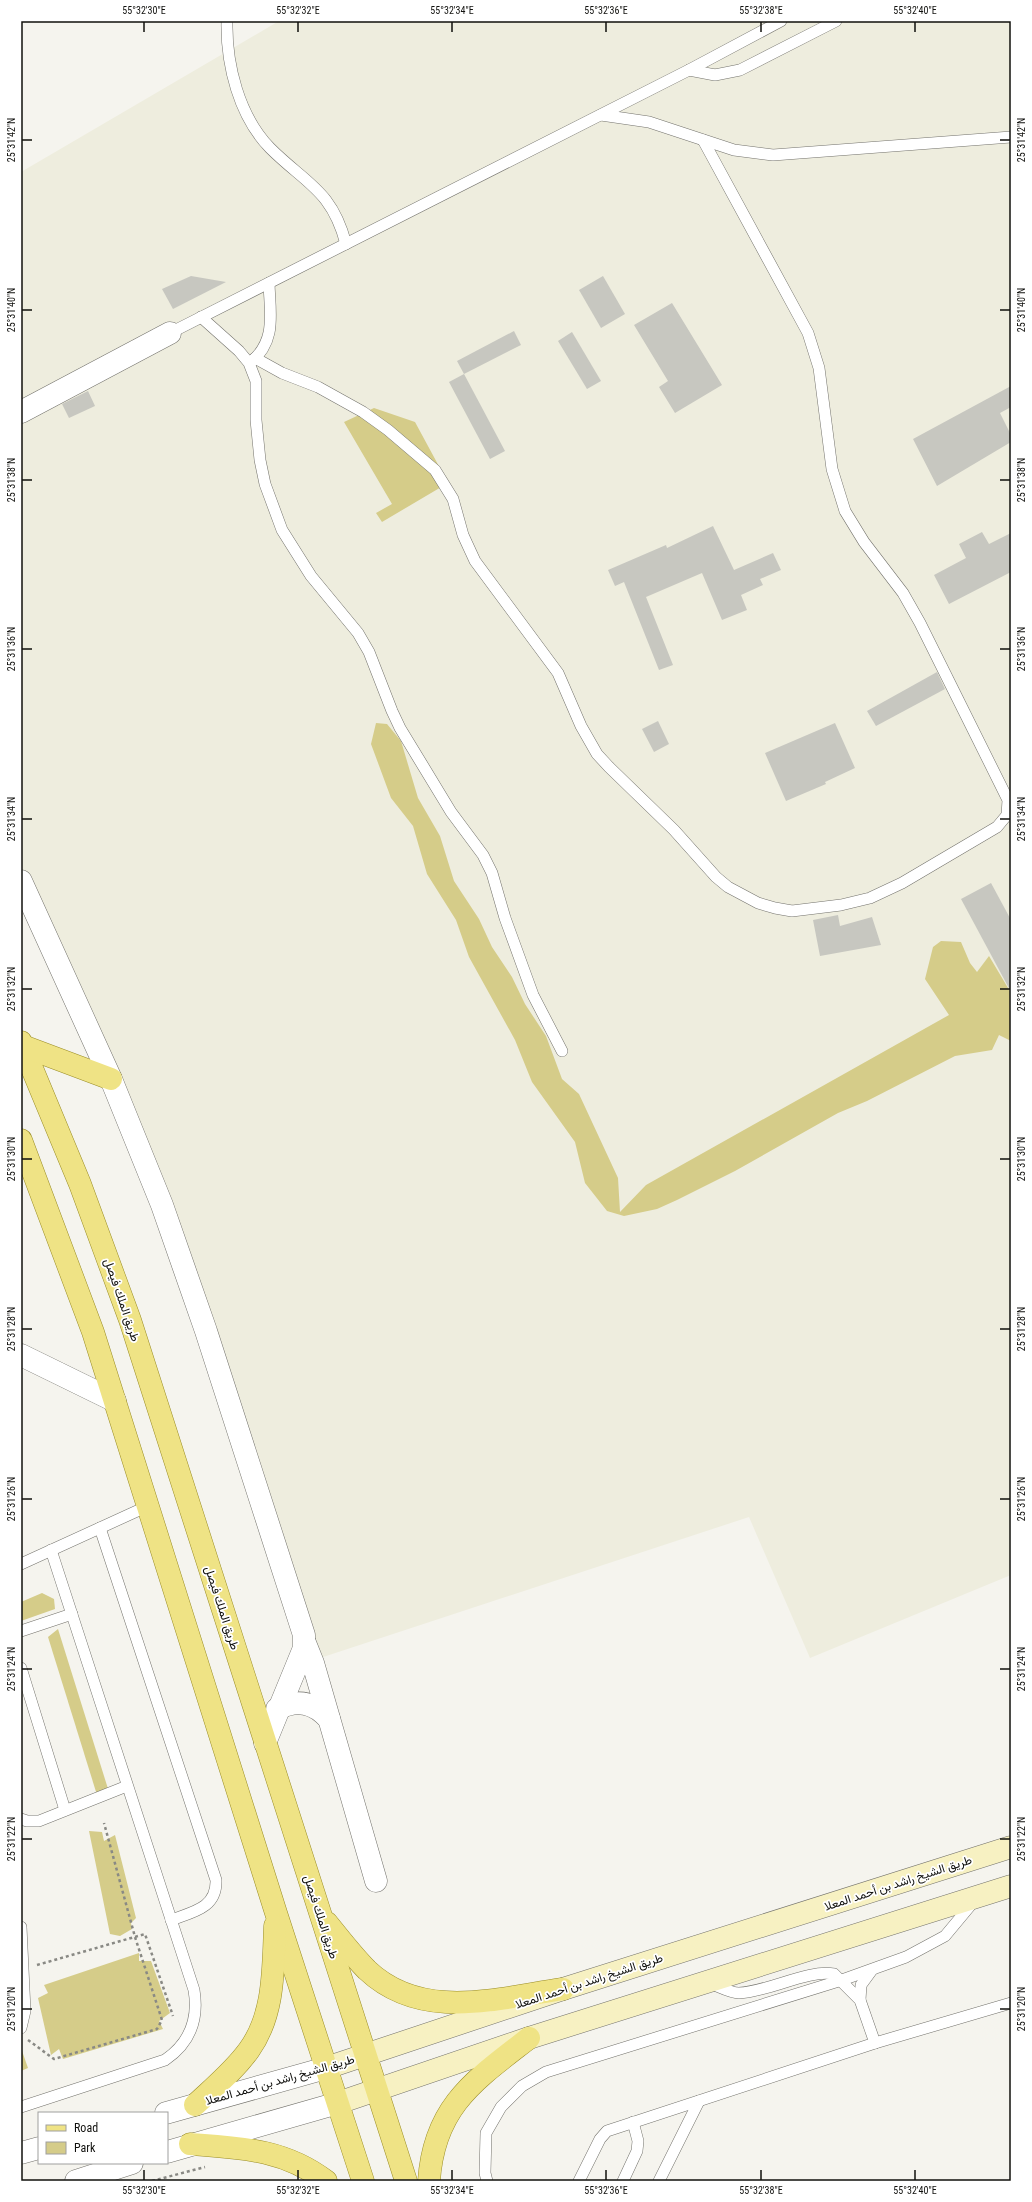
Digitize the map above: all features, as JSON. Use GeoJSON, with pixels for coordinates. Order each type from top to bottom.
{"type":"FeatureCollection","features":[{"type":"Feature","properties":{"kind":"main road"},"geometry":{"type":"LineString","coordinates":[[22,1044],[111,1078]]}},
{"type":"Feature","properties":{"kind":"main road","name":"طريق الملك فيصل"},"geometry":{"type":"LineString","coordinates":[[22,1044],[67,1151],[111,1267],[406,2181]]}},
{"type":"Feature","properties":{"kind":"main road"},"geometry":{"type":"LineString","coordinates":[[21,1140],[69,1265],[115,1401],[276,1913],[363,2181]]}},
{"type":"Feature","properties":{"kind":"main road","name":"طريق الشيخ راشد بن أحمد المعلا"},"geometry":{"type":"LineString","coordinates":[[326,2068],[563,1989],[1011,1847]]}},
{"type":"Feature","properties":{"kind":"main road"},"geometry":{"type":"LineString","coordinates":[[338,2104],[529,2038],[1011,1886]]}},
{"type":"Feature","properties":{"kind":"main road"},"geometry":{"type":"LineString","coordinates":[[195,2105],[238,2064],[250,2049],[266,2017],[272,1984],[276,1913]]}},
{"type":"Feature","properties":{"kind":"main road"},"geometry":{"type":"LineString","coordinates":[[320,1915],[368,1970],[395,1989],[416,1998],[444,2003],[461,2003],[563,1989]]}},
{"type":"Feature","properties":{"kind":"main road"},"geometry":{"type":"LineString","coordinates":[[429,2181],[436,2140],[453,2107],[477,2079],[529,2038]]}},
{"type":"Feature","properties":{"kind":"main road"},"geometry":{"type":"LineString","coordinates":[[190,2144],[242,2148],[275,2154],[306,2167],[326,2181]]}},
{"type":"Feature","properties":{"kind":"street"},"geometry":{"type":"LineString","coordinates":[[21,412],[170,333]]}},
{"type":"Feature","properties":{"kind":"street"},"geometry":{"type":"LineString","coordinates":[[21,881],[111,1078],[162,1205],[206,1331],[281,1562],[305,1643],[313,1663],[376,1880]]}},
{"type":"Feature","properties":{"kind":"street"},"geometry":{"type":"LineString","coordinates":[[21,1355],[115,1401]]}},
{"type":"Feature","properties":{"kind":"street"},"geometry":{"type":"LineString","coordinates":[[265,1743],[277,1709],[305,1643]]}},
{"type":"Feature","properties":{"kind":"street"},"geometry":{"type":"LineString","coordinates":[[277,1709],[296,1702],[305,1703],[319,1709],[329,1719]]}},
{"type":"Feature","properties":{"kind":"street","name":"طريق الشيخ راشد بن أحمد المعلا"},"geometry":{"type":"LineString","coordinates":[[168,2112],[326,2068]]}},
{"type":"Feature","properties":{"kind":"street"},"geometry":{"type":"LineString","coordinates":[[168,2152],[190,2144],[338,2104]]}},
{"type":"Feature","properties":{"kind":"street"},"geometry":{"type":"LineString","coordinates":[[21,2153],[38,2148]]}},
{"type":"Feature","properties":{"kind":"street"},"geometry":{"type":"LineString","coordinates":[[76,2181],[129,2164]]}},
{"type":"Feature","properties":{"kind":"lane"},"geometry":{"type":"LineString","coordinates":[[227,21],[230,58],[238,93],[255,129],[269,147],[314,185],[329,203],[341,226],[346,244]]}},
{"type":"Feature","properties":{"kind":"lane"},"geometry":{"type":"LineString","coordinates":[[170,333],[689,70],[782,21]]}},
{"type":"Feature","properties":{"kind":"lane"},"geometry":{"type":"LineString","coordinates":[[689,70],[715,75],[740,70],[836,21]]}},
{"type":"Feature","properties":{"kind":"lane"},"geometry":{"type":"LineString","coordinates":[[600,115],[649,122],[734,150],[773,155],[1011,137]]}},
{"type":"Feature","properties":{"kind":"lane"},"geometry":{"type":"LineString","coordinates":[[201,318],[252,361],[318,387],[364,412],[388,430],[435,470],[453,499],[463,535],[475,561],[558,673],[580,726],[597,754],[608,767],[674,830],[716,877],[728,887],[758,903],[792,911],[841,905],[870,898],[902,883],[997,827],[1006,816],[1008,800],[920,623],[903,593],[864,542],[845,511],[832,469],[819,368],[808,333],[703,140]]}},
{"type":"Feature","properties":{"kind":"lane"},"geometry":{"type":"LineString","coordinates":[[252,361],[266,346],[269,336],[269,283]]}},
{"type":"Feature","properties":{"kind":"lane"},"geometry":{"type":"LineString","coordinates":[[252,361],[256,381],[256,420],[260,460],[265,484],[282,530],[311,576],[358,633],[372,658],[384,692],[400,728],[452,812],[483,855],[492,873],[505,918],[533,995],[562,1051]]}},
{"type":"Feature","properties":{"kind":"lane"},"geometry":{"type":"LineString","coordinates":[[21,1564],[148,1506]]}},
{"type":"Feature","properties":{"kind":"lane"},"geometry":{"type":"LineString","coordinates":[[100,1528],[216,1880],[215,1894],[207,1906],[171,1920]]}},
{"type":"Feature","properties":{"kind":"lane"},"geometry":{"type":"LineString","coordinates":[[21,2108],[154,2065],[165,2060],[183,2045],[194,2024],[196,2002],[171,1920],[51,1550]]}},
{"type":"Feature","properties":{"kind":"lane"},"geometry":{"type":"LineString","coordinates":[[21,1631],[72,1614]]}},
{"type":"Feature","properties":{"kind":"lane"},"geometry":{"type":"LineString","coordinates":[[21,1668],[65,1810]]}},
{"type":"Feature","properties":{"kind":"lane"},"geometry":{"type":"LineString","coordinates":[[21,1819],[33,1822],[127,1786]]}},
{"type":"Feature","properties":{"kind":"lane"},"geometry":{"type":"LineString","coordinates":[[487,2181],[485,2173],[486,2134],[501,2107],[522,2086],[546,2072],[842,1980],[906,1957],[946,1936],[978,1897]]}},
{"type":"Feature","properties":{"kind":"lane"},"geometry":{"type":"LineString","coordinates":[[21,1927],[25,2011],[25,2019],[21,2028]]}},
{"type":"Feature","properties":{"kind":"lane"},"geometry":{"type":"LineString","coordinates":[[860,2000],[861,1985],[872,1970]]}},
{"type":"Feature","properties":{"kind":"lane"},"geometry":{"type":"LineString","coordinates":[[706,1982],[738,1993],[829,1973],[834,1974],[842,1980],[860,2000],[875,2043]]}},
{"type":"Feature","properties":{"kind":"lane"},"geometry":{"type":"LineString","coordinates":[[579,2181],[600,2139],[607,2131],[875,2043],[1011,2003]]}},
{"type":"Feature","properties":{"kind":"lane"},"geometry":{"type":"LineString","coordinates":[[659,2181],[699,2101]]}},
{"type":"Feature","properties":{"kind":"lane"},"geometry":{"type":"LineString","coordinates":[[623,2181],[638,2141],[633,2122]]}},
{"type":"Feature","properties":{"kind":"path"},"geometry":{"type":"LineString","coordinates":[[26,2039],[54,2060],[157,2029],[162,2020],[135,1937],[104,1823]]}},
{"type":"Feature","properties":{"kind":"path"},"geometry":{"type":"LineString","coordinates":[[23,1969],[145,1934],[173,2016]]}},
{"type":"Feature","properties":{"kind":"shaded area"},"geometry":{"type":"Polygon","coordinates":[[[279,21],[1011,21],[1011,1575],[810,1658],[749,1517],[308,1662],[123,1099],[21,883],[21,172],[279,21]]]}},
{"type":"Feature","properties":{"kind":"green space"},"geometry":{"type":"Polygon","coordinates":[[[374,408],[415,422],[448,483],[382,522],[376,513],[392,504],[344,422],[374,408]]]}},
{"type":"Feature","properties":{"kind":"green space"},"geometry":{"type":"Polygon","coordinates":[[[376,723],[387,724],[401,741],[418,798],[440,836],[454,881],[479,919],[492,947],[512,977],[525,1004],[546,1036],[562,1079],[579,1094],[618,1178],[620,1212],[646,1185],[949,1015],[925,979],[933,947],[941,941],[961,942],[970,963],[977,972],[989,956],[1011,993],[1011,1041],[999,1035],[992,1050],[955,1056],[867,1101],[838,1113],[735,1171],[657,1209],[624,1216],[607,1211],[585,1183],[575,1142],[532,1082],[515,1040],[469,957],[456,920],[427,874],[413,826],[391,798],[371,744],[376,723]]]}},
{"type":"Feature","properties":{"kind":"green space"},"geometry":{"type":"Polygon","coordinates":[[[42,1593],[54,1599],[55,1609],[21,1621],[21,1602],[42,1593]]]}},
{"type":"Feature","properties":{"kind":"green space"},"geometry":{"type":"Polygon","coordinates":[[[58,1629],[109,1792],[97,1795],[48,1637],[58,1629]]]}},
{"type":"Feature","properties":{"kind":"green space"},"geometry":{"type":"Polygon","coordinates":[[[89,1831],[102,1832],[104,1841],[115,1835],[136,1918],[131,1923],[132,1929],[120,1936],[110,1934],[89,1831]]]}},
{"type":"Feature","properties":{"kind":"green space"},"geometry":{"type":"Polygon","coordinates":[[[139,1953],[139,1961],[151,1961],[170,2013],[159,2021],[163,2029],[63,2059],[59,2049],[51,2055],[38,1998],[48,1993],[44,1985],[139,1953]]]}},
{"type":"Feature","properties":{"kind":"green space"},"geometry":{"type":"Polygon","coordinates":[[[21,2048],[28,2068],[21,2071],[21,2048]]]}},
{"type":"Feature","properties":{"kind":"building"},"geometry":{"type":"Polygon","coordinates":[[[191,276],[226,282],[173,309],[162,289],[191,276]]]}},
{"type":"Feature","properties":{"kind":"building"},"geometry":{"type":"Polygon","coordinates":[[[603,276],[625,314],[601,328],[579,290],[603,276]]]}},
{"type":"Feature","properties":{"kind":"building"},"geometry":{"type":"Polygon","coordinates":[[[672,303],[722,385],[675,413],[659,387],[668,381],[634,325],[672,303]]]}},
{"type":"Feature","properties":{"kind":"building"},"geometry":{"type":"Polygon","coordinates":[[[514,331],[521,345],[464,374],[457,361],[514,331]]]}},
{"type":"Feature","properties":{"kind":"building"},"geometry":{"type":"Polygon","coordinates":[[[572,332],[601,381],[587,389],[558,341],[572,332]]]}},
{"type":"Feature","properties":{"kind":"building"},"geometry":{"type":"Polygon","coordinates":[[[464,374],[505,451],[490,459],[449,382],[464,374]]]}},
{"type":"Feature","properties":{"kind":"building"},"geometry":{"type":"Polygon","coordinates":[[[1011,386],[1011,407],[1000,413],[1011,435],[1011,442],[937,486],[913,439],[1011,386]]]}},
{"type":"Feature","properties":{"kind":"building"},"geometry":{"type":"Polygon","coordinates":[[[88,391],[95,406],[69,418],[62,404],[88,391]]]}},
{"type":"Feature","properties":{"kind":"building"},"geometry":{"type":"Polygon","coordinates":[[[713,526],[734,570],[773,553],[781,570],[760,579],[763,585],[741,595],[747,610],[722,620],[702,573],[646,597],[673,665],[659,670],[624,582],[615,586],[608,570],[666,545],[667,548],[713,526]]]}},
{"type":"Feature","properties":{"kind":"building"},"geometry":{"type":"Polygon","coordinates":[[[982,532],[989,544],[1011,533],[1011,572],[949,604],[934,575],[966,558],[959,544],[982,532]]]}},
{"type":"Feature","properties":{"kind":"building"},"geometry":{"type":"Polygon","coordinates":[[[937,672],[945,689],[876,726],[867,711],[937,672]]]}},
{"type":"Feature","properties":{"kind":"building"},"geometry":{"type":"Polygon","coordinates":[[[658,721],[669,744],[654,752],[642,729],[658,721]]]}},
{"type":"Feature","properties":{"kind":"building"},"geometry":{"type":"Polygon","coordinates":[[[835,723],[855,768],[825,782],[826,784],[786,801],[765,753],[835,723]]]}},
{"type":"Feature","properties":{"kind":"building"},"geometry":{"type":"Polygon","coordinates":[[[991,883],[1011,920],[1011,992],[961,899],[991,883]]]}},
{"type":"Feature","properties":{"kind":"building"},"geometry":{"type":"Polygon","coordinates":[[[838,915],[840,926],[872,917],[881,945],[820,956],[813,920],[838,915]]]}}]}
